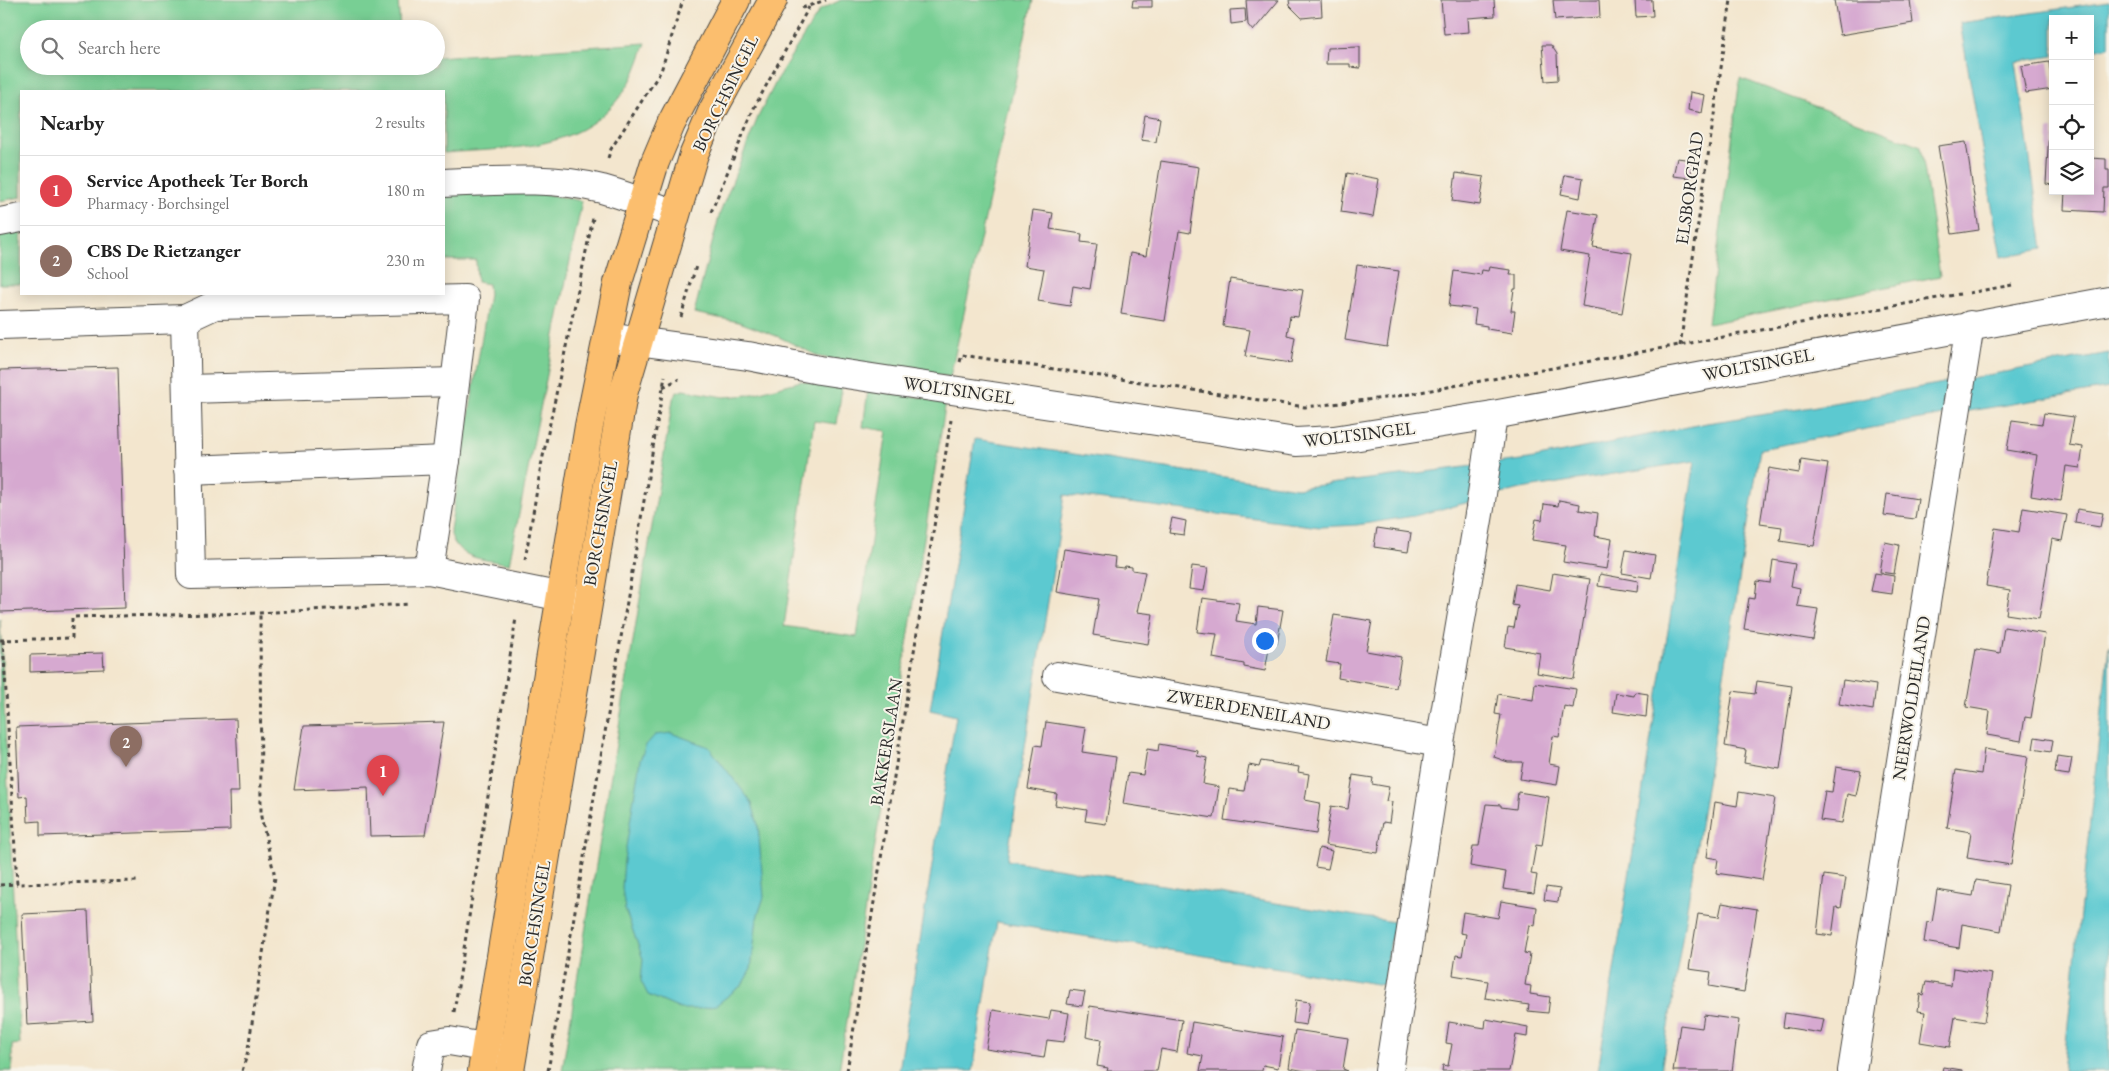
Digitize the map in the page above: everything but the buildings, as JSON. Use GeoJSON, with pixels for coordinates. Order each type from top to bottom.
{"type":"FeatureCollection","features":[{"type":"Feature","properties":{"kind":"main road","name":"BORCHSINGEL"},"geometry":{"type":"LineString","coordinates":[[511,1061],[574,599],[589,426],[618,283],[655,162],[670,124],[736,0]]}},
{"type":"Feature","properties":{"kind":"main road","name":"BORCHSINGEL"},"geometry":{"type":"LineString","coordinates":[[484,1059],[574,599],[619,412],[638,342],[694,154],[712,112],[773,0]]}},
{"type":"Feature","properties":{"kind":"street"},"geometry":{"type":"LineString","coordinates":[[445,183],[504,180],[564,183],[600,189],[675,214]]}},
{"type":"Feature","properties":{"kind":"street"},"geometry":{"type":"LineString","coordinates":[[0,222],[20,218]]}},
{"type":"Feature","properties":{"kind":"street"},"geometry":{"type":"LineString","coordinates":[[0,325],[185,319],[215,299],[465,299],[446,460],[429,570]]}},
{"type":"Feature","properties":{"kind":"street","name":"WOLTSINGEL"},"geometry":{"type":"LineString","coordinates":[[607,337],[1296,442],[1334,440],[1493,415],[1970,325],[2109,301]]}},
{"type":"Feature","properties":{"kind":"street"},"geometry":{"type":"LineString","coordinates":[[185,319],[190,575],[429,570],[574,599]]}},
{"type":"Feature","properties":{"kind":"street","name":"NEERWOLDEILAND"},"geometry":{"type":"LineString","coordinates":[[1852,1071],[1970,325]]}},
{"type":"Feature","properties":{"kind":"street"},"geometry":{"type":"LineString","coordinates":[[187,389],[455,382]]}},
{"type":"Feature","properties":{"kind":"street"},"geometry":{"type":"LineString","coordinates":[[1389,1071],[1440,743],[1480,508],[1493,415]]}},
{"type":"Feature","properties":{"kind":"street"},"geometry":{"type":"LineString","coordinates":[[188,470],[446,460]]}},
{"type":"Feature","properties":{"kind":"street","name":"ZWEERDENEILAND"},"geometry":{"type":"LineString","coordinates":[[1058,676],[1440,743]]}},
{"type":"Feature","properties":{"kind":"street"},"geometry":{"type":"LineString","coordinates":[[426,1071],[431,1044],[449,1041],[484,1059],[511,1061]]}},
{"type":"Feature","properties":{"kind":"path"},"geometry":{"type":"LineString","coordinates":[[449,1041],[520,588],[541,466],[580,273],[611,148],[661,71],[683,0]]}},
{"type":"Feature","properties":{"kind":"path","name":"ELSBORGPAD"},"geometry":{"type":"LineString","coordinates":[[1676,380],[1731,0]]}},
{"type":"Feature","properties":{"kind":"path","name":"BORCHSINGEL"},"geometry":{"type":"LineString","coordinates":[[711,214],[754,108],[809,7]]}},
{"type":"Feature","properties":{"kind":"path"},"geometry":{"type":"LineString","coordinates":[[548,1071],[662,388],[698,258]]}},
{"type":"Feature","properties":{"kind":"path"},"geometry":{"type":"LineString","coordinates":[[956,389],[962,356],[1305,407],[1393,397],[2013,285]]}},
{"type":"Feature","properties":{"kind":"path","name":"BAKKERSLAAN"},"geometry":{"type":"LineString","coordinates":[[847,1071],[951,418]]}},
{"type":"Feature","properties":{"kind":"path"},"geometry":{"type":"LineString","coordinates":[[17,884],[2,640],[72,638],[72,616],[260,613],[412,604]]}},
{"type":"Feature","properties":{"kind":"path"},"geometry":{"type":"LineString","coordinates":[[242,1071],[247,1055],[275,877],[261,817],[260,613]]}},
{"type":"Feature","properties":{"kind":"path"},"geometry":{"type":"LineString","coordinates":[[0,885],[138,882]]}},
{"type":"Feature","properties":{"kind":"green space"},"geometry":{"type":"Polygon","coordinates":[[[0,0],[398,0],[399,20],[20,20],[20,75],[445,75],[445,56],[646,43],[630,82],[613,105],[593,122],[572,134],[548,142],[524,147],[498,149],[445,153],[445,90],[20,90],[20,197],[0,201],[0,0]]]}},
{"type":"Feature","properties":{"kind":"green space"},"geometry":{"type":"Polygon","coordinates":[[[841,0],[1033,0],[950,377],[820,357],[779,337],[739,322],[694,313],[720,213],[758,117],[781,72],[820,10],[841,0]]]}},
{"type":"Feature","properties":{"kind":"green space"},"geometry":{"type":"Polygon","coordinates":[[[1740,78],[1921,146],[1940,276],[1708,324],[1740,78]]]}},
{"type":"Feature","properties":{"kind":"green space"},"geometry":{"type":"Polygon","coordinates":[[[513,188],[582,201],[509,564],[481,559],[464,553],[453,540],[450,530],[489,294],[488,284],[477,282],[476,260],[445,260],[445,193],[513,188]]]}},
{"type":"Feature","properties":{"kind":"green space"},"geometry":{"type":"Polygon","coordinates":[[[20,230],[20,284],[0,284],[0,235],[20,230]]]}},
{"type":"Feature","properties":{"kind":"green space"},"geometry":{"type":"Polygon","coordinates":[[[801,381],[842,387],[837,424],[814,421],[784,626],[857,637],[887,431],[863,427],[868,390],[946,401],[839,1071],[562,1071],[673,399],[676,393],[683,390],[724,397],[749,395],[801,381]]]}},
{"type":"Feature","properties":{"kind":"green space"},"geometry":{"type":"Polygon","coordinates":[[[0,619],[20,1044],[12,1045],[12,1071],[0,1071],[0,619]]]}},
{"type":"Feature","properties":{"kind":"water"},"geometry":{"type":"Polygon","coordinates":[[[2109,2],[2109,47],[2094,49],[2094,15],[2049,15],[2049,57],[2016,62],[2043,249],[2001,257],[1960,23],[2109,2]]]}},
{"type":"Feature","properties":{"kind":"water"},"geometry":{"type":"Polygon","coordinates":[[[2109,353],[2109,388],[1914,420],[1760,449],[1661,1071],[1598,1071],[1695,461],[1521,489],[1414,516],[1357,525],[1320,527],[1065,495],[1007,860],[1394,922],[1383,985],[997,922],[973,1071],[899,1071],[956,716],[930,710],[975,439],[1297,488],[1529,459],[1707,423],[1800,409],[2109,353]]]}},
{"type":"Feature","properties":{"kind":"water"},"geometry":{"type":"Polygon","coordinates":[[[2109,645],[2109,1071],[2063,1071],[2109,645]]]}},
{"type":"Feature","properties":{"kind":"water"},"geometry":{"type":"Polygon","coordinates":[[[671,733],[709,747],[752,803],[758,825],[764,897],[757,918],[751,969],[742,985],[715,1006],[699,1009],[680,1009],[648,995],[641,981],[643,959],[625,909],[622,888],[624,860],[640,760],[646,745],[655,735],[671,733]]]}},
{"type":"Feature","properties":{"kind":"place","name":"CBS De Rietzanger"},"geometry":{"type":"Point","coordinates":[126,767]}},
{"type":"Feature","properties":{"kind":"place","name":"Service Apotheek Ter Borch"},"geometry":{"type":"Point","coordinates":[383,796]}}]}
